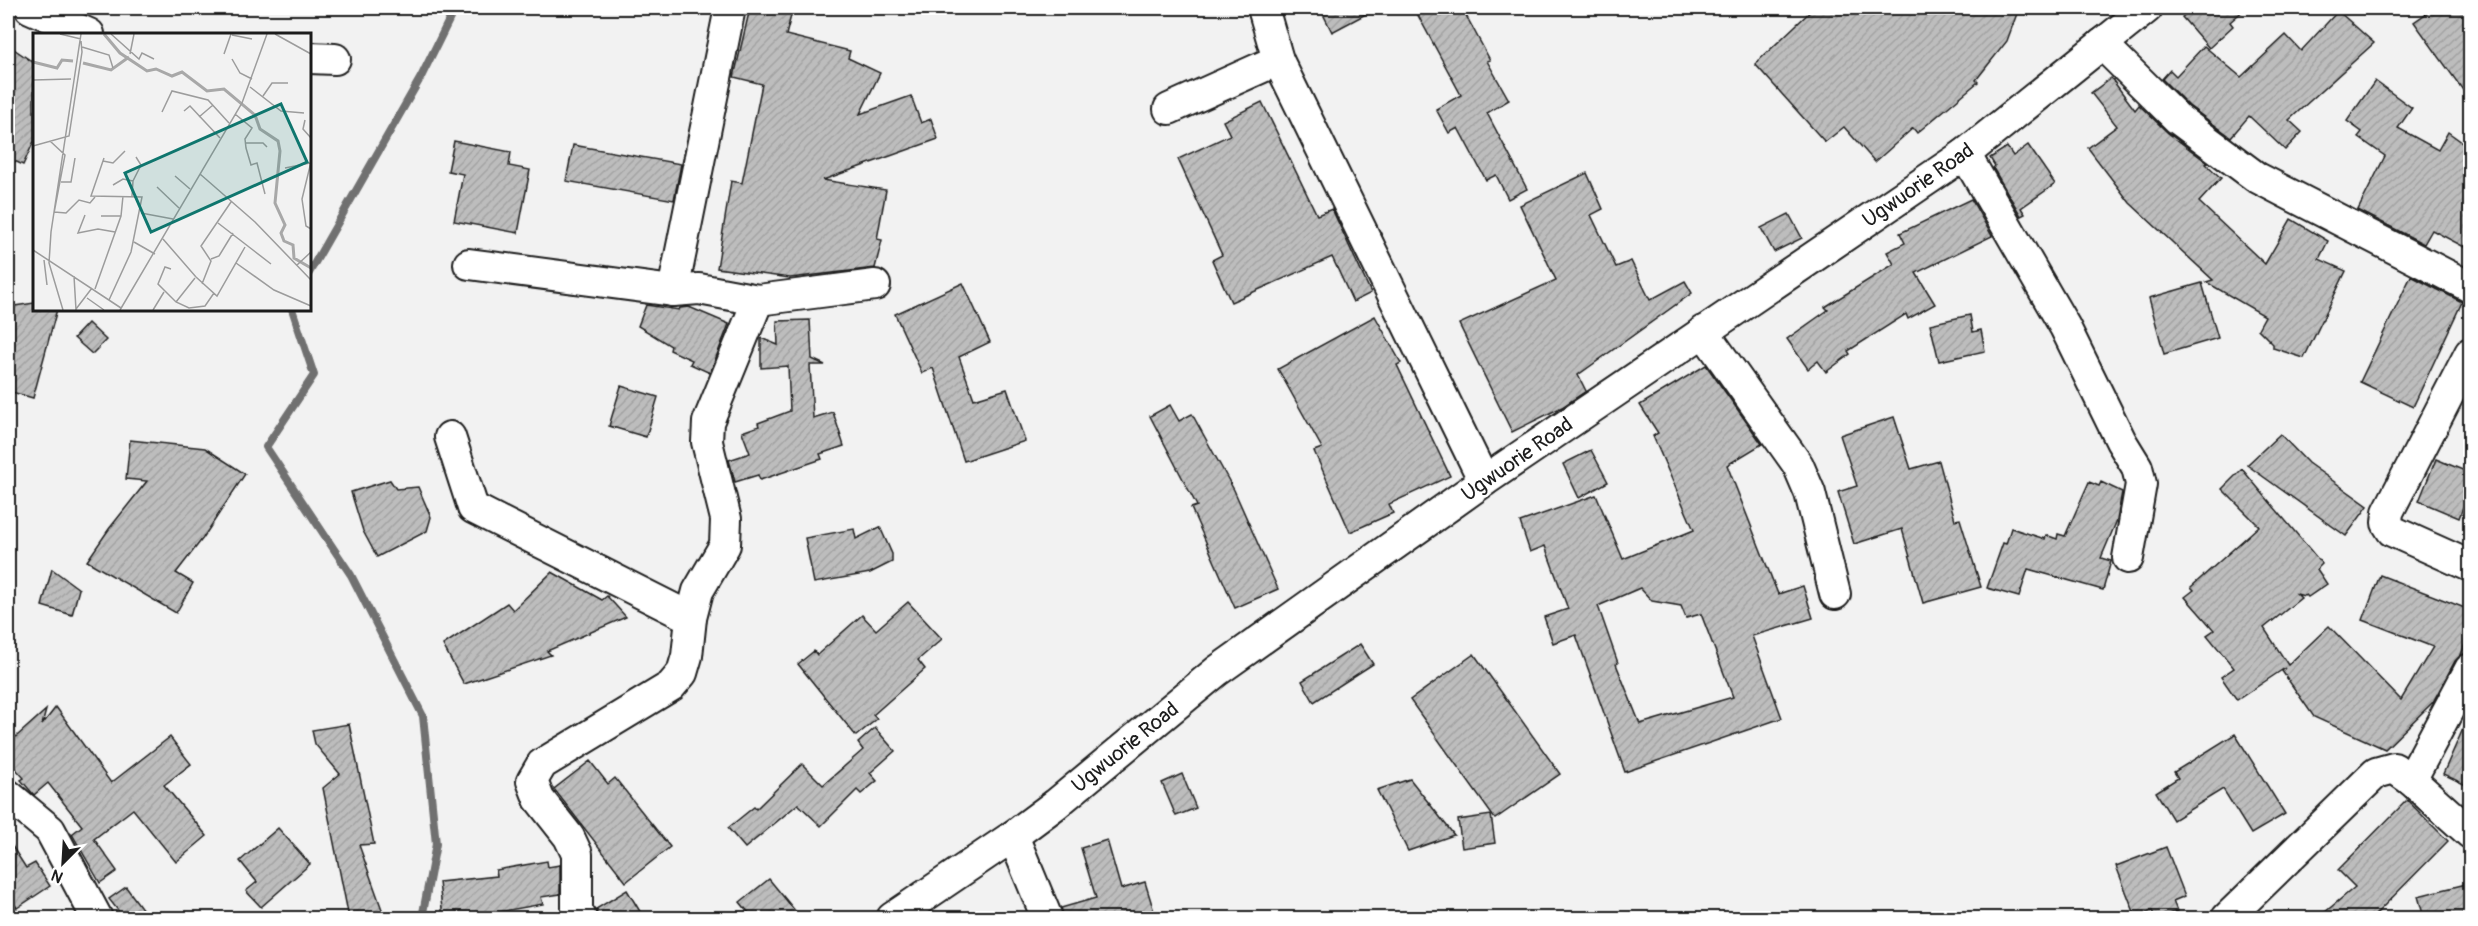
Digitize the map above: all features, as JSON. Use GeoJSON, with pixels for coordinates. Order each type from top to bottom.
{"type":"FeatureCollection","features":[{"type":"Feature","properties":{"kind":"street"},"geometry":{"type":"LineString","coordinates":[[30,8],[87,33]]}},
{"type":"Feature","properties":{"kind":"street"},"geometry":{"type":"LineString","coordinates":[[673,291],[730,8]]}},
{"type":"Feature","properties":{"kind":"street"},"geometry":{"type":"LineString","coordinates":[[1263,8],[1278,60],[1484,481]]}},
{"type":"Feature","properties":{"kind":"street","name":"Ugwuorie Road"},"geometry":{"type":"LineString","coordinates":[[892,918],[1013,836],[1217,671],[1484,481],[1965,154],[2147,8]]}},
{"type":"Feature","properties":{"kind":"street"},"geometry":{"type":"LineString","coordinates":[[2102,44],[2178,120],[2256,177],[2470,287]]}},
{"type":"Feature","properties":{"kind":"street"},"geometry":{"type":"LineString","coordinates":[[1168,109],[1278,60]]}},
{"type":"Feature","properties":{"kind":"street"},"geometry":{"type":"LineString","coordinates":[[1965,154],[2065,327],[2121,441],[2137,467],[2141,484],[2128,558]]}},
{"type":"Feature","properties":{"kind":"street"},"geometry":{"type":"LineString","coordinates":[[470,264],[673,291],[699,289],[758,300],[875,285]]}},
{"type":"Feature","properties":{"kind":"street"},"geometry":{"type":"LineString","coordinates":[[581,918],[578,910],[577,854],[569,837],[538,799],[532,781],[542,764],[671,686],[682,673],[698,591],[725,545],[726,519],[707,442],[708,422],[758,300]]}},
{"type":"Feature","properties":{"kind":"street"},"geometry":{"type":"LineString","coordinates":[[1702,331],[1798,465],[1810,493],[1835,594]]}},
{"type":"Feature","properties":{"kind":"street"},"geometry":{"type":"LineString","coordinates":[[2470,353],[2388,512],[2387,523],[2392,531],[2470,566]]}},
{"type":"Feature","properties":{"kind":"street"},"geometry":{"type":"LineString","coordinates":[[450,436],[472,508],[691,618]]}},
{"type":"Feature","properties":{"kind":"street"},"geometry":{"type":"LineString","coordinates":[[2411,780],[2470,669]]}},
{"type":"Feature","properties":{"kind":"street"},"geometry":{"type":"LineString","coordinates":[[2227,918],[2376,773],[2394,768],[2411,780],[2470,833]]}},
{"type":"Feature","properties":{"kind":"street"},"geometry":{"type":"LineString","coordinates":[[8,795],[51,830],[97,918]]}},
{"type":"Feature","properties":{"kind":"street"},"geometry":{"type":"LineString","coordinates":[[1013,836],[1047,918]]}},
{"type":"Feature","properties":{"kind":"building"},"geometry":{"type":"Polygon","coordinates":[[[750,8],[793,8],[786,35],[850,51],[848,58],[880,73],[860,114],[911,96],[921,123],[931,119],[938,139],[823,180],[886,190],[877,239],[882,240],[875,268],[790,278],[717,268],[731,181],[742,183],[762,84],[734,77],[750,8]]]}},
{"type":"Feature","properties":{"kind":"building"},"geometry":{"type":"Polygon","coordinates":[[[1320,8],[1377,8],[1332,32],[1320,8]]]}},
{"type":"Feature","properties":{"kind":"building"},"geometry":{"type":"Polygon","coordinates":[[[1414,8],[1462,8],[1490,60],[1487,61],[1509,100],[1487,113],[1527,189],[1508,199],[1496,175],[1486,180],[1458,128],[1449,133],[1436,109],[1461,95],[1414,8]]]}},
{"type":"Feature","properties":{"kind":"building"},"geometry":{"type":"Polygon","coordinates":[[[1814,8],[2019,8],[2007,41],[1976,80],[1978,82],[1917,133],[1913,128],[1875,162],[1844,127],[1825,142],[1755,64],[1814,8]]]}},
{"type":"Feature","properties":{"kind":"building"},"geometry":{"type":"Polygon","coordinates":[[[2194,8],[2246,8],[2230,22],[2233,26],[2209,48],[2182,17],[2194,8]]]}},
{"type":"Feature","properties":{"kind":"building"},"geometry":{"type":"Polygon","coordinates":[[[2434,8],[2470,8],[2470,100],[2414,22],[2434,8]]]}},
{"type":"Feature","properties":{"kind":"building"},"geometry":{"type":"Polygon","coordinates":[[[2338,11],[2374,43],[2289,120],[2302,132],[2285,150],[2249,116],[2231,137],[2189,106],[2162,79],[2170,70],[2176,76],[2204,46],[2241,77],[2286,35],[2301,51],[2338,11]]]}},
{"type":"Feature","properties":{"kind":"building"},"geometry":{"type":"Polygon","coordinates":[[[8,45],[33,62],[33,143],[23,165],[8,158],[8,45]]]}},
{"type":"Feature","properties":{"kind":"building"},"geometry":{"type":"Polygon","coordinates":[[[2111,78],[2135,110],[2139,105],[2168,133],[2208,163],[2206,164],[2221,178],[2199,202],[2265,264],[2291,219],[2328,241],[2319,259],[2346,271],[2304,358],[2273,348],[2273,344],[2258,329],[2265,316],[2206,282],[2213,280],[2130,203],[2088,148],[2117,126],[2091,93],[2111,78]]]}},
{"type":"Feature","properties":{"kind":"building"},"geometry":{"type":"Polygon","coordinates":[[[2375,81],[2412,108],[2398,128],[2438,150],[2448,132],[2470,148],[2470,250],[2432,230],[2424,244],[2358,210],[2385,156],[2358,137],[2362,132],[2347,121],[2375,81]]]}},
{"type":"Feature","properties":{"kind":"building"},"geometry":{"type":"Polygon","coordinates":[[[1262,102],[1317,215],[1332,209],[1371,293],[1353,302],[1332,257],[1231,302],[1212,260],[1222,255],[1178,159],[1230,135],[1223,121],[1262,102]]]}},
{"type":"Feature","properties":{"kind":"building"},"geometry":{"type":"Polygon","coordinates":[[[454,141],[511,152],[509,166],[530,170],[518,233],[454,221],[463,174],[448,171],[454,141]]]}},
{"type":"Feature","properties":{"kind":"building"},"geometry":{"type":"Polygon","coordinates":[[[573,145],[681,164],[674,200],[566,181],[573,145]]]}},
{"type":"Feature","properties":{"kind":"building"},"geometry":{"type":"Polygon","coordinates":[[[2028,145],[2055,184],[2021,208],[2025,214],[2021,216],[1993,168],[1995,166],[1990,158],[2007,147],[2013,156],[2028,145]]]}},
{"type":"Feature","properties":{"kind":"building"},"geometry":{"type":"Polygon","coordinates":[[[1587,173],[1603,209],[1591,215],[1616,267],[1631,261],[1650,300],[1685,281],[1692,293],[1578,375],[1586,391],[1562,407],[1512,432],[1459,324],[1556,280],[1520,205],[1587,173]]]}},
{"type":"Feature","properties":{"kind":"building"},"geometry":{"type":"Polygon","coordinates":[[[1971,199],[1992,236],[1916,273],[1935,304],[1908,319],[1906,314],[1848,351],[1850,354],[1826,372],[1818,361],[1808,369],[1787,339],[1828,310],[1825,307],[1894,264],[1887,252],[1905,243],[1900,233],[1971,199]]]}},
{"type":"Feature","properties":{"kind":"building"},"geometry":{"type":"Polygon","coordinates":[[[1789,214],[1802,238],[1774,252],[1761,228],[1789,214]]]}},
{"type":"Feature","properties":{"kind":"building"},"geometry":{"type":"Polygon","coordinates":[[[2411,276],[2462,302],[2413,407],[2360,382],[2411,276]]]}},
{"type":"Feature","properties":{"kind":"building"},"geometry":{"type":"Polygon","coordinates":[[[963,283],[990,342],[959,357],[974,399],[1007,389],[1025,441],[964,461],[933,368],[922,373],[895,314],[963,283]]]}},
{"type":"Feature","properties":{"kind":"building"},"geometry":{"type":"Polygon","coordinates":[[[2202,283],[2218,338],[2164,354],[2149,298],[2202,283]]]}},
{"type":"Feature","properties":{"kind":"building"},"geometry":{"type":"Polygon","coordinates":[[[33,303],[33,310],[57,310],[33,398],[8,391],[8,307],[33,303]]]}},
{"type":"Feature","properties":{"kind":"building"},"geometry":{"type":"Polygon","coordinates":[[[646,305],[679,310],[689,307],[729,324],[710,373],[690,364],[692,360],[670,350],[671,346],[638,326],[646,305]]]}},
{"type":"Feature","properties":{"kind":"building"},"geometry":{"type":"Polygon","coordinates":[[[1970,315],[1973,332],[1981,330],[1985,351],[1939,361],[1930,324],[1970,315]]]}},
{"type":"Feature","properties":{"kind":"building"},"geometry":{"type":"Polygon","coordinates":[[[1375,316],[1401,363],[1397,365],[1450,476],[1389,504],[1393,513],[1350,532],[1314,451],[1322,448],[1278,369],[1375,316]]]}},
{"type":"Feature","properties":{"kind":"building"},"geometry":{"type":"Polygon","coordinates":[[[810,320],[812,359],[825,365],[810,365],[813,418],[833,412],[844,446],[820,454],[822,459],[760,480],[758,475],[735,482],[729,460],[750,453],[742,432],[759,426],[758,423],[790,411],[788,366],[761,368],[761,338],[778,345],[777,321],[810,320]]]}},
{"type":"Feature","properties":{"kind":"building"},"geometry":{"type":"Polygon","coordinates":[[[88,323],[106,340],[92,354],[74,338],[88,323]]]}},
{"type":"Feature","properties":{"kind":"building"},"geometry":{"type":"Polygon","coordinates":[[[1706,365],[1762,444],[1727,465],[1778,594],[1803,586],[1813,618],[1752,636],[1782,718],[1625,772],[1576,635],[1553,643],[1544,617],[1568,609],[1545,546],[1530,552],[1520,522],[1596,495],[1623,559],[1694,530],[1653,436],[1658,433],[1640,405],[1706,365]],[[1640,588],[1598,606],[1618,663],[1616,664],[1640,724],[1733,697],[1701,614],[1686,618],[1681,606],[1652,601],[1640,588]]]}},
{"type":"Feature","properties":{"kind":"building"},"geometry":{"type":"Polygon","coordinates":[[[621,386],[658,397],[646,437],[609,426],[621,386]]]}},
{"type":"Feature","properties":{"kind":"building"},"geometry":{"type":"Polygon","coordinates":[[[1170,405],[1179,421],[1192,414],[1234,490],[1278,589],[1235,608],[1191,508],[1197,506],[1150,416],[1170,405]]]}},
{"type":"Feature","properties":{"kind":"building"},"geometry":{"type":"Polygon","coordinates":[[[1894,417],[1911,469],[1939,461],[1955,520],[1960,519],[1981,587],[1923,603],[1902,529],[1854,544],[1838,492],[1857,486],[1840,435],[1894,417]]]}},
{"type":"Feature","properties":{"kind":"building"},"geometry":{"type":"Polygon","coordinates":[[[2280,434],[2308,463],[2368,506],[2346,536],[2247,465],[2280,434]]]}},
{"type":"Feature","properties":{"kind":"building"},"geometry":{"type":"Polygon","coordinates":[[[130,440],[205,448],[245,474],[203,538],[176,573],[193,583],[176,613],[87,561],[147,481],[126,479],[130,440]]]}},
{"type":"Feature","properties":{"kind":"building"},"geometry":{"type":"Polygon","coordinates":[[[1591,450],[1608,482],[1579,498],[1563,464],[1591,450]]]}},
{"type":"Feature","properties":{"kind":"building"},"geometry":{"type":"Polygon","coordinates":[[[2436,459],[2470,473],[2470,489],[2459,518],[2419,501],[2436,459]]]}},
{"type":"Feature","properties":{"kind":"building"},"geometry":{"type":"Polygon","coordinates":[[[2242,469],[2322,564],[2317,569],[2327,584],[2308,597],[2297,594],[2301,598],[2264,628],[2288,665],[2329,626],[2401,700],[2433,647],[2363,620],[2380,575],[2470,610],[2470,630],[2461,655],[2455,661],[2433,702],[2385,749],[2314,717],[2282,671],[2285,668],[2237,700],[2221,677],[2234,668],[2207,635],[2214,630],[2185,597],[2194,590],[2191,587],[2259,526],[2222,489],[2242,469]]]}},
{"type":"Feature","properties":{"kind":"building"},"geometry":{"type":"Polygon","coordinates":[[[390,480],[396,489],[418,487],[431,517],[427,531],[377,557],[363,531],[351,492],[390,480]]]}},
{"type":"Feature","properties":{"kind":"building"},"geometry":{"type":"Polygon","coordinates":[[[2089,482],[2099,486],[2101,482],[2122,492],[2117,520],[2101,558],[2111,561],[2103,590],[2028,569],[2019,597],[1987,588],[2003,543],[2006,544],[2011,528],[2045,539],[2046,535],[2057,539],[2058,534],[2065,536],[2089,482]]]}},
{"type":"Feature","properties":{"kind":"building"},"geometry":{"type":"Polygon","coordinates":[[[880,527],[892,554],[892,562],[870,573],[814,583],[805,538],[854,529],[856,539],[880,527]]]}},
{"type":"Feature","properties":{"kind":"building"},"geometry":{"type":"Polygon","coordinates":[[[52,569],[79,589],[72,615],[42,606],[52,569]]]}},
{"type":"Feature","properties":{"kind":"building"},"geometry":{"type":"Polygon","coordinates":[[[552,572],[602,600],[607,596],[626,617],[547,651],[551,655],[464,684],[443,645],[507,603],[513,610],[552,572]]]}},
{"type":"Feature","properties":{"kind":"building"},"geometry":{"type":"Polygon","coordinates":[[[908,602],[942,639],[918,660],[925,669],[873,715],[877,719],[856,736],[798,664],[814,651],[817,655],[862,615],[876,630],[908,602]]]}},
{"type":"Feature","properties":{"kind":"building"},"geometry":{"type":"Polygon","coordinates":[[[1360,644],[1373,664],[1314,702],[1302,681],[1360,644]]]}},
{"type":"Feature","properties":{"kind":"building"},"geometry":{"type":"Polygon","coordinates":[[[1474,654],[1560,774],[1495,819],[1410,700],[1474,654]]]}},
{"type":"Feature","properties":{"kind":"building"},"geometry":{"type":"Polygon","coordinates":[[[56,707],[111,783],[170,737],[191,764],[164,785],[207,836],[176,862],[133,809],[94,839],[117,871],[100,883],[72,834],[82,826],[48,783],[34,795],[21,780],[24,778],[8,760],[8,744],[46,710],[42,725],[56,707]]]}},
{"type":"Feature","properties":{"kind":"building"},"geometry":{"type":"Polygon","coordinates":[[[2470,713],[2470,787],[2443,774],[2470,713]]]}},
{"type":"Feature","properties":{"kind":"building"},"geometry":{"type":"Polygon","coordinates":[[[349,724],[374,844],[359,845],[385,918],[349,918],[323,788],[340,774],[315,744],[312,730],[349,724]]]}},
{"type":"Feature","properties":{"kind":"building"},"geometry":{"type":"Polygon","coordinates":[[[875,728],[895,751],[870,773],[877,781],[861,794],[857,790],[821,826],[798,804],[745,848],[728,828],[754,807],[756,809],[802,764],[823,785],[863,750],[858,743],[875,728]]]}},
{"type":"Feature","properties":{"kind":"building"},"geometry":{"type":"Polygon","coordinates":[[[2235,734],[2285,814],[2251,834],[2223,789],[2173,820],[2156,792],[2178,778],[2174,772],[2235,734]]]}},
{"type":"Feature","properties":{"kind":"building"},"geometry":{"type":"Polygon","coordinates":[[[590,761],[608,784],[615,778],[670,847],[626,882],[554,789],[590,761]]]}},
{"type":"Feature","properties":{"kind":"building"},"geometry":{"type":"Polygon","coordinates":[[[1182,774],[1196,808],[1176,816],[1162,783],[1182,774]]]}},
{"type":"Feature","properties":{"kind":"building"},"geometry":{"type":"Polygon","coordinates":[[[1410,779],[1454,835],[1408,851],[1377,790],[1410,779]]]}},
{"type":"Feature","properties":{"kind":"building"},"geometry":{"type":"Polygon","coordinates":[[[2407,800],[2448,841],[2372,918],[2318,918],[2355,887],[2338,870],[2407,800]]]}},
{"type":"Feature","properties":{"kind":"building"},"geometry":{"type":"Polygon","coordinates":[[[1491,815],[1495,843],[1462,848],[1458,820],[1491,815]]]}},
{"type":"Feature","properties":{"kind":"building"},"geometry":{"type":"Polygon","coordinates":[[[278,828],[310,864],[261,907],[246,891],[257,882],[240,861],[278,828]]]}},
{"type":"Feature","properties":{"kind":"building"},"geometry":{"type":"Polygon","coordinates":[[[8,840],[26,868],[35,863],[50,886],[17,908],[8,893],[8,840]]]}},
{"type":"Feature","properties":{"kind":"building"},"geometry":{"type":"Polygon","coordinates":[[[1107,840],[1121,889],[1145,882],[1156,918],[1064,918],[1061,908],[1096,898],[1081,848],[1107,840]]]}},
{"type":"Feature","properties":{"kind":"building"},"geometry":{"type":"Polygon","coordinates":[[[2166,847],[2185,896],[2173,901],[2177,911],[2156,918],[2152,911],[2136,917],[2116,866],[2166,847]]]}},
{"type":"Feature","properties":{"kind":"building"},"geometry":{"type":"Polygon","coordinates":[[[547,861],[548,867],[560,865],[560,894],[541,897],[543,904],[493,913],[494,918],[443,918],[439,882],[497,876],[496,870],[547,861]]]}},
{"type":"Feature","properties":{"kind":"building"},"geometry":{"type":"Polygon","coordinates":[[[769,879],[801,918],[753,918],[740,902],[769,879]]]}},
{"type":"Feature","properties":{"kind":"building"},"geometry":{"type":"Polygon","coordinates":[[[2470,883],[2470,918],[2424,918],[2418,896],[2470,883]]]}},
{"type":"Feature","properties":{"kind":"building"},"geometry":{"type":"Polygon","coordinates":[[[126,887],[143,910],[131,918],[124,918],[109,899],[126,887]]]}},
{"type":"Feature","properties":{"kind":"building"},"geometry":{"type":"Polygon","coordinates":[[[627,890],[644,918],[598,918],[596,909],[627,890]]]}},
{"type":"Feature","properties":{"kind":"waterway"},"geometry":{"type":"LineString","coordinates":[[310,271],[421,77],[455,8]]}},
{"type":"Feature","properties":{"kind":"waterway"},"geometry":{"type":"LineString","coordinates":[[292,310],[314,375],[266,447],[351,575],[423,716],[436,844],[422,918]]}}]}
